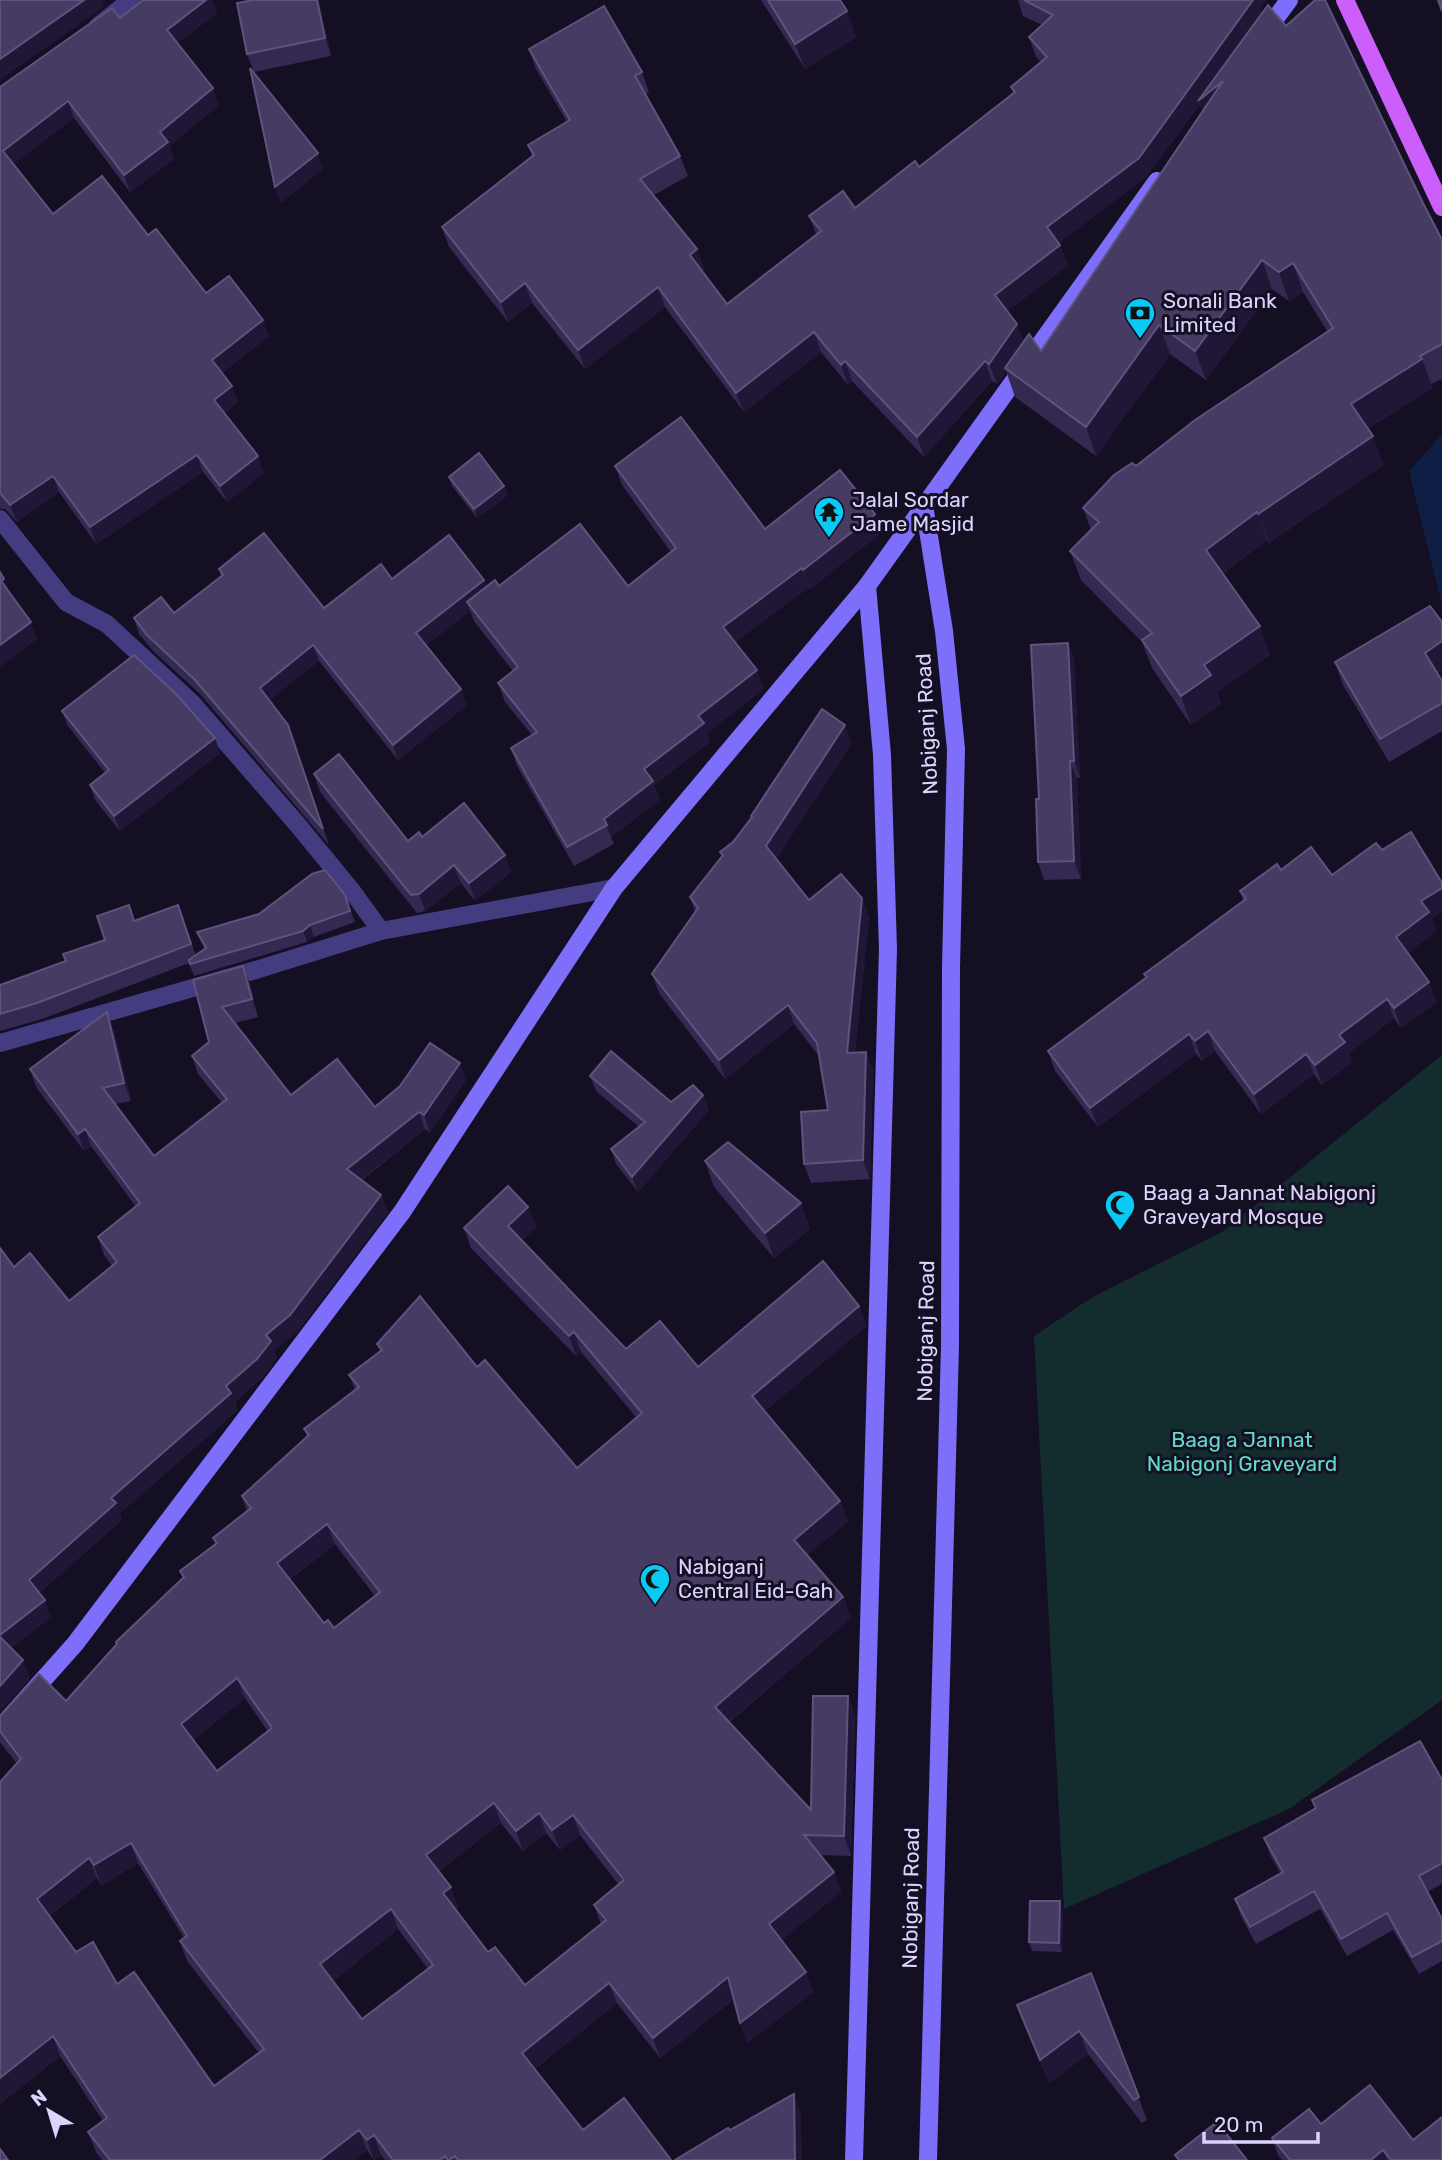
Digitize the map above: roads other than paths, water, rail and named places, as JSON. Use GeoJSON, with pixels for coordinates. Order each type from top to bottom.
{"type":"FeatureCollection","features":[{"type":"Feature","properties":{"kind":"main road"},"geometry":{"type":"LineString","coordinates":[[1257,44],[1289,0]]}},
{"type":"Feature","properties":{"kind":"main road"},"geometry":{"type":"LineString","coordinates":[[1345,0],[1442,207]]}},
{"type":"Feature","properties":{"kind":"main road"},"geometry":{"type":"LineString","coordinates":[[0,1728],[75,1644],[402,1212],[614,888],[867,586],[1168,166]]}},
{"type":"Feature","properties":{"kind":"main road","name":"Nobiganj Road"},"geometry":{"type":"LineString","coordinates":[[924,505],[944,631],[956,749],[951,968],[950,1346],[928,2160]]}},
{"type":"Feature","properties":{"kind":"main road"},"geometry":{"type":"LineString","coordinates":[[854,2160],[888,949],[882,755],[867,586]]}},
{"type":"Feature","properties":{"kind":"street"},"geometry":{"type":"LineString","coordinates":[[87,34],[131,0]]}},
{"type":"Feature","properties":{"kind":"street"},"geometry":{"type":"LineString","coordinates":[[0,519],[66,602],[107,624],[191,702],[320,853],[381,931]]}},
{"type":"Feature","properties":{"kind":"street"},"geometry":{"type":"LineString","coordinates":[[0,1043],[256,970],[381,931],[614,888]]}},
{"type":"Feature","properties":{"kind":"water"},"geometry":{"type":"Polygon","coordinates":[[[1442,434],[1442,605],[1409,471],[1442,434]]]}},
{"type":"Feature","properties":{"kind":"place","name":"Sonali Bank Limited"},"geometry":{"type":"Point","coordinates":[1140,340]}},
{"type":"Feature","properties":{"kind":"place","name":"Jalal Sordar Jame Masjid"},"geometry":{"type":"Point","coordinates":[829,539]}},
{"type":"Feature","properties":{"kind":"place","name":"Baag a Jannat Nabigonj Graveyard Mosque"},"geometry":{"type":"Point","coordinates":[1120,1232]}},
{"type":"Feature","properties":{"kind":"place","name":"Nabiganj Central Eid-Gah"},"geometry":{"type":"Point","coordinates":[655,1606]}},
{"type":"Feature","properties":{"kind":"park label","name":"Baag a Jannat Nabigonj Graveyard"},"geometry":{"type":"Point","coordinates":[1242,1452]}}]}
